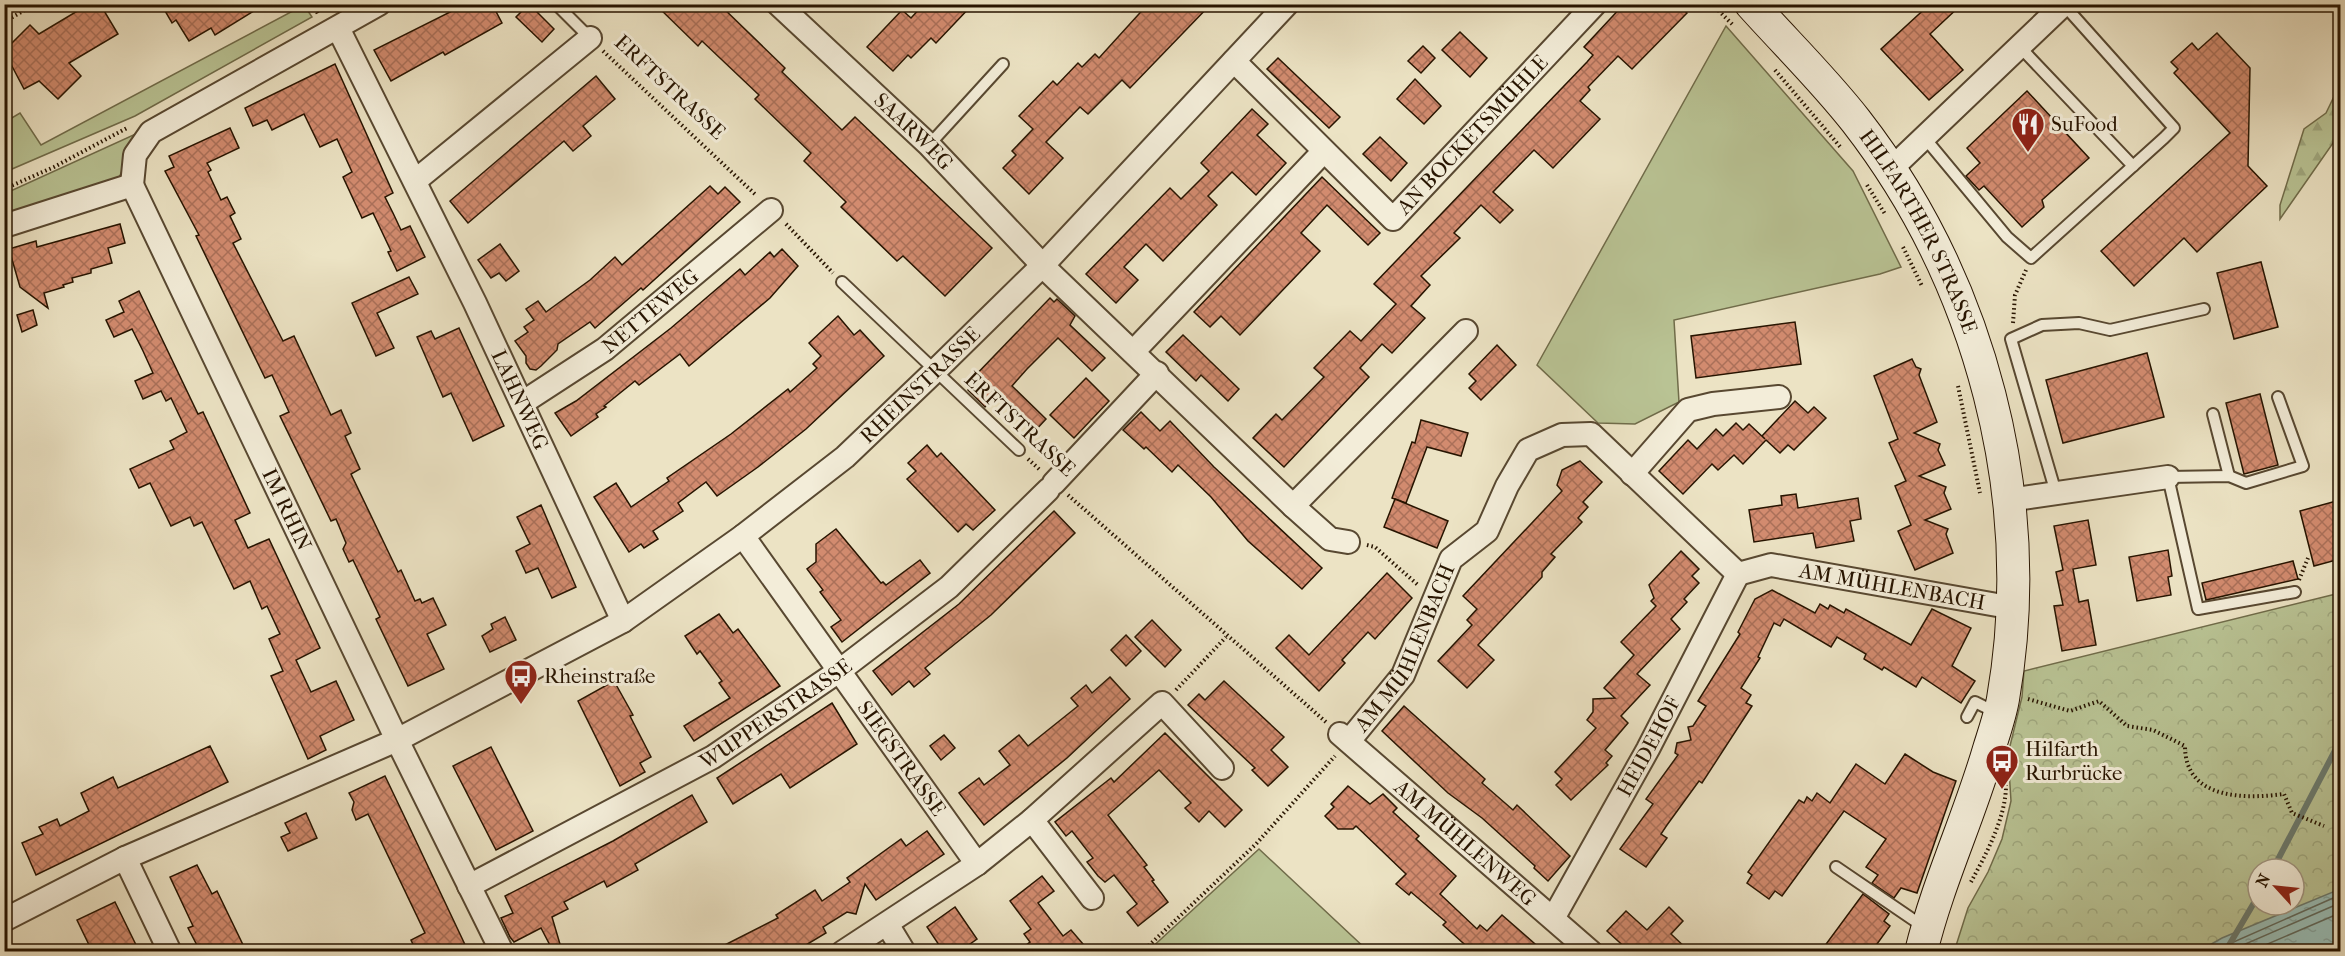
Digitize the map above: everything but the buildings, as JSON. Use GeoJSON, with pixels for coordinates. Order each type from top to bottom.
{"type":"FeatureCollection","features":[{"type":"Feature","properties":{"kind":"main road","name":"HILFARTHER STRASSE"},"geometry":{"type":"LineString","coordinates":[[1743,16],[1855,120],[1877,175],[1952,279],[1999,429],[1995,501],[2014,554],[2009,706],[1923,940]]}},
{"type":"Feature","properties":{"kind":"street"},"geometry":{"type":"LineString","coordinates":[[4,225],[132,185],[135,155],[151,132],[196,104],[379,4]]}},
{"type":"Feature","properties":{"kind":"street","name":"SAARWEG"},"geometry":{"type":"LineString","coordinates":[[778,4],[929,144],[1042,265]]}},
{"type":"Feature","properties":{"kind":"street","name":"RHEINSTRASSE"},"geometry":{"type":"LineString","coordinates":[[4,920],[125,858],[397,740],[623,621],[743,536],[845,457],[935,371],[1042,265],[1287,4]]}},
{"type":"Feature","properties":{"kind":"street","name":"AN BOCKETSMÜHLE"},"geometry":{"type":"LineString","coordinates":[[1234,62],[1393,219],[1595,4]]}},
{"type":"Feature","properties":{"kind":"street"},"geometry":{"type":"LineString","coordinates":[[1877,175],[1923,137],[2064,5]]}},
{"type":"Feature","properties":{"kind":"street","name":"LAHNWEG"},"geometry":{"type":"LineString","coordinates":[[338,28],[522,404],[623,621]]}},
{"type":"Feature","properties":{"kind":"street"},"geometry":{"type":"LineString","coordinates":[[415,182],[590,38]]}},
{"type":"Feature","properties":{"kind":"street"},"geometry":{"type":"LineString","coordinates":[[1133,352],[1323,152]]}},
{"type":"Feature","properties":{"kind":"street","name":"IM RHIN"},"geometry":{"type":"LineString","coordinates":[[132,185],[397,740],[502,951]]}},
{"type":"Feature","properties":{"kind":"street","name":"NETTEWEG"},"geometry":{"type":"LineString","coordinates":[[522,404],[605,350],[771,210]]}},
{"type":"Feature","properties":{"kind":"street"},"geometry":{"type":"LineString","coordinates":[[1042,265],[1293,506],[1330,538],[1348,542]]}},
{"type":"Feature","properties":{"kind":"street"},"geometry":{"type":"LineString","coordinates":[[1293,506],[1466,331]]}},
{"type":"Feature","properties":{"kind":"street"},"geometry":{"type":"LineString","coordinates":[[1051,486],[1157,373]]}},
{"type":"Feature","properties":{"kind":"street"},"geometry":{"type":"LineString","coordinates":[[1632,474],[1688,410],[1713,404],[1779,397]]}},
{"type":"Feature","properties":{"kind":"street","name":"AM MÜHLENBACH"},"geometry":{"type":"LineString","coordinates":[[1344,738],[1403,675],[1451,559],[1487,531],[1528,450],[1562,435],[1591,434],[1738,574],[1771,565],[2014,608]]}},
{"type":"Feature","properties":{"kind":"street"},"geometry":{"type":"LineString","coordinates":[[1995,501],[2168,477]]}},
{"type":"Feature","properties":{"kind":"street","name":"WUPPERSTRASSE"},"geometry":{"type":"LineString","coordinates":[[469,886],[713,757],[839,671],[949,587],[1051,486]]}},
{"type":"Feature","properties":{"kind":"street","name":"SIEGSTRASSE"},"geometry":{"type":"LineString","coordinates":[[743,536],[977,864]]}},
{"type":"Feature","properties":{"kind":"street","name":"HEIDEHOF"},"geometry":{"type":"LineString","coordinates":[[1554,917],[1648,749],[1738,574]]}},
{"type":"Feature","properties":{"kind":"street"},"geometry":{"type":"LineString","coordinates":[[843,951],[977,864],[1032,820],[1162,703],[1222,768]]}},
{"type":"Feature","properties":{"kind":"street","name":"AM MÜHLENWEG"},"geometry":{"type":"LineString","coordinates":[[1344,738],[1591,951]]}},
{"type":"Feature","properties":{"kind":"street"},"geometry":{"type":"LineString","coordinates":[[1032,820],[1092,898]]}},
{"type":"Feature","properties":{"kind":"street"},"geometry":{"type":"LineString","coordinates":[[125,858],[170,951]]}},
{"type":"Feature","properties":{"kind":"street"},"geometry":{"type":"LineString","coordinates":[[887,924],[904,951]]}},
{"type":"Feature","properties":{"kind":"lane","name":"ERFTSTRASSE"},"geometry":{"type":"LineString","coordinates":[[556,4],[590,38]]}},
{"type":"Feature","properties":{"kind":"lane"},"geometry":{"type":"LineString","coordinates":[[1923,137],[2007,237],[2031,258],[2174,128],[2064,5]]}},
{"type":"Feature","properties":{"kind":"lane"},"geometry":{"type":"LineString","coordinates":[[2020,47],[2133,166]]}},
{"type":"Feature","properties":{"kind":"lane"},"geometry":{"type":"LineString","coordinates":[[929,144],[1003,64]]}},
{"type":"Feature","properties":{"kind":"lane","name":"ERFTSTRASSE"},"geometry":{"type":"LineString","coordinates":[[842,282],[1019,450]]}},
{"type":"Feature","properties":{"kind":"lane"},"geometry":{"type":"LineString","coordinates":[[2056,493],[2011,339],[2042,325],[2079,323],[2110,330],[2204,309]]}},
{"type":"Feature","properties":{"kind":"lane"},"geometry":{"type":"LineString","coordinates":[[2278,397],[2303,466],[2246,483],[2229,476],[2168,477],[2198,609],[2295,592]]}},
{"type":"Feature","properties":{"kind":"lane"},"geometry":{"type":"LineString","coordinates":[[2213,414],[2229,476]]}},
{"type":"Feature","properties":{"kind":"lane"},"geometry":{"type":"LineString","coordinates":[[1967,717],[1975,702],[2009,706]]}},
{"type":"Feature","properties":{"kind":"lane"},"geometry":{"type":"LineString","coordinates":[[1836,867],[1923,940]]}},
{"type":"Feature","properties":{"kind":"path"},"geometry":{"type":"LineString","coordinates":[[4,22],[35,4]]}},
{"type":"Feature","properties":{"kind":"path"},"geometry":{"type":"LineString","coordinates":[[1712,4],[1743,16]]}},
{"type":"Feature","properties":{"kind":"path","name":"ERFTSTRASSE"},"geometry":{"type":"LineString","coordinates":[[590,38],[771,210],[842,282]]}},
{"type":"Feature","properties":{"kind":"path"},"geometry":{"type":"LineString","coordinates":[[1770,65],[1844,151]]}},
{"type":"Feature","properties":{"kind":"path"},"geometry":{"type":"LineString","coordinates":[[1877,175],[1886,215]]}},
{"type":"Feature","properties":{"kind":"path"},"geometry":{"type":"LineString","coordinates":[[1901,243],[1924,291]]}},
{"type":"Feature","properties":{"kind":"path"},"geometry":{"type":"LineString","coordinates":[[2011,339],[2015,295],[2031,258]]}},
{"type":"Feature","properties":{"kind":"path"},"geometry":{"type":"LineString","coordinates":[[1957,381],[1995,501]]}},
{"type":"Feature","properties":{"kind":"path","name":"ERFTSTRASSE"},"geometry":{"type":"LineString","coordinates":[[1019,450],[1051,486],[1344,738]]}},
{"type":"Feature","properties":{"kind":"path"},"geometry":{"type":"LineString","coordinates":[[1348,542],[1375,547],[1435,600]]}},
{"type":"Feature","properties":{"kind":"path"},"geometry":{"type":"LineString","coordinates":[[2295,592],[2308,558]]}},
{"type":"Feature","properties":{"kind":"path"},"geometry":{"type":"LineString","coordinates":[[1162,703],[1226,637]]}},
{"type":"Feature","properties":{"kind":"path"},"geometry":{"type":"LineString","coordinates":[[2009,706],[2070,711],[2098,701],[2127,726],[2153,730],[2186,746],[2185,757],[2191,774],[2205,786],[2222,793],[2255,798],[2284,794],[2292,813],[2324,826]]}},
{"type":"Feature","properties":{"kind":"path"},"geometry":{"type":"LineString","coordinates":[[1142,951],[1256,844],[1344,738]]}},
{"type":"Feature","properties":{"kind":"path"},"geometry":{"type":"LineString","coordinates":[[1967,888],[1993,837],[2006,794],[2006,773]]}},
{"type":"Feature","properties":{"kind":"green space"},"geometry":{"type":"Polygon","coordinates":[[[304,5],[312,17],[135,116],[5,172],[5,122],[20,113],[41,145],[304,5]]]}},
{"type":"Feature","properties":{"kind":"green space"},"geometry":{"type":"Polygon","coordinates":[[[1726,26],[1853,171],[1901,267],[1880,274],[1674,320],[1679,402],[1635,424],[1598,423],[1537,365],[1726,26]]]}},
{"type":"Feature","properties":{"kind":"green space"},"geometry":{"type":"Polygon","coordinates":[[[2340,84],[2340,133],[2280,219],[2280,205],[2304,129],[2326,113],[2340,84]]]}},
{"type":"Feature","properties":{"kind":"green space"},"geometry":{"type":"Polygon","coordinates":[[[140,132],[116,184],[5,220],[4,194],[140,132]]]}},
{"type":"Feature","properties":{"kind":"green space"},"geometry":{"type":"Polygon","coordinates":[[[2340,593],[2340,951],[1954,952],[1968,908],[1988,872],[2002,839],[2011,801],[2008,754],[2022,697],[2024,671],[2340,593]]]}},
{"type":"Feature","properties":{"kind":"green space"},"geometry":{"type":"Polygon","coordinates":[[[1259,849],[1368,951],[1148,951],[1259,849]]]}},
{"type":"Feature","properties":{"kind":"water"},"geometry":{"type":"Polygon","coordinates":[[[2340,889],[2340,951],[2199,951],[2222,938],[2273,917],[2306,917],[2306,903],[2340,889]]]}},
{"type":"Feature","properties":{"kind":"waterway"},"geometry":{"type":"LineString","coordinates":[[2279,857],[2340,741]]}},
{"type":"Feature","properties":{"kind":"waterway"},"geometry":{"type":"LineString","coordinates":[[2225,952],[2246,916]]}},
{"type":"Feature","properties":{"kind":"place","name":"SuFood"},"geometry":{"type":"Point","coordinates":[2028,153]}},
{"type":"Feature","properties":{"kind":"place","name":"Rheinstraße"},"geometry":{"type":"Point","coordinates":[521,705]}},
{"type":"Feature","properties":{"kind":"place","name":"Hilfarth Rurbrücke"},"geometry":{"type":"Point","coordinates":[2002,790]}}]}
